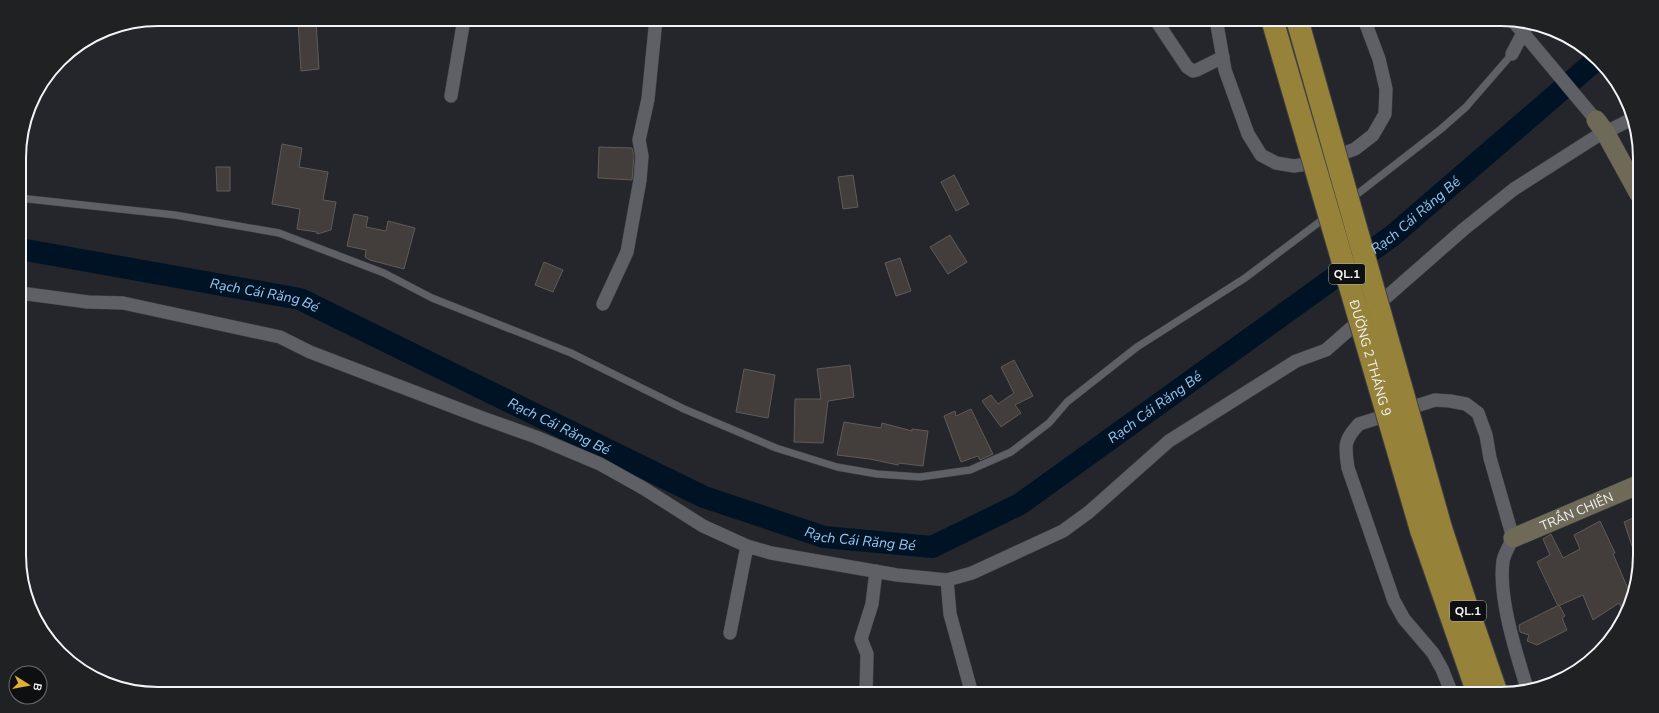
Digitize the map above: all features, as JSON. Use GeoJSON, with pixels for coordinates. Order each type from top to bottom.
{"type":"FeatureCollection","features":[{"type":"Feature","properties":{"kind":"highway","name":"ĐƯỜNG 2 THÁNG 9"},"geometry":{"type":"LineString","coordinates":[[1274,26],[1431,529],[1467,607],[1495,687]]}},
{"type":"Feature","properties":{"kind":"highway","name":"ĐƯỜNG 2 THÁNG 9"},"geometry":{"type":"LineString","coordinates":[[1299,26],[1431,529],[1476,687]]}},
{"type":"Feature","properties":{"kind":"street"},"geometry":{"type":"LineString","coordinates":[[451,96],[463,26]]}},
{"type":"Feature","properties":{"kind":"street"},"geometry":{"type":"LineString","coordinates":[[603,304],[627,252],[640,180],[642,156],[639,140],[648,99],[655,26]]}},
{"type":"Feature","properties":{"kind":"street"},"geometry":{"type":"LineString","coordinates":[[1160,26],[1187,67],[1192,71],[1198,70],[1223,57]]}},
{"type":"Feature","properties":{"kind":"street"},"geometry":{"type":"LineString","coordinates":[[1217,26],[1232,92],[1248,134],[1261,155],[1276,163],[1294,166],[1320,162],[1355,149],[1373,135],[1385,114],[1386,89],[1379,59],[1367,26]]}},
{"type":"Feature","properties":{"kind":"street"},"geometry":{"type":"LineString","coordinates":[[1525,29],[1532,45],[1600,126],[1633,184]]}},
{"type":"Feature","properties":{"kind":"street"},"geometry":{"type":"LineString","coordinates":[[1512,54],[1525,29]]}},
{"type":"Feature","properties":{"kind":"street"},"geometry":{"type":"LineString","coordinates":[[26,294],[88,302],[123,303],[280,337],[310,352],[536,437],[600,464],[643,488],[703,526],[747,546],[771,553],[876,571],[947,580],[972,573],[1063,531],[1089,512],[1169,441],[1296,361],[1326,350],[1492,206],[1600,126],[1627,121]]}},
{"type":"Feature","properties":{"kind":"street"},"geometry":{"type":"LineString","coordinates":[[1449,687],[1442,670],[1432,653],[1404,619],[1394,601],[1348,468],[1345,446],[1351,432],[1359,424],[1435,400],[1450,400],[1466,404],[1478,413],[1486,435],[1490,458],[1513,538],[1503,560],[1503,591],[1514,646],[1526,684]]}},
{"type":"Feature","properties":{"kind":"street","name":"TRẦN CHIÊN"},"geometry":{"type":"LineString","coordinates":[[1513,538],[1633,487]]}},
{"type":"Feature","properties":{"kind":"street"},"geometry":{"type":"LineString","coordinates":[[730,633],[747,546]]}},
{"type":"Feature","properties":{"kind":"street"},"geometry":{"type":"LineString","coordinates":[[866,687],[867,654],[862,639],[872,604],[876,571]]}},
{"type":"Feature","properties":{"kind":"street"},"geometry":{"type":"LineString","coordinates":[[947,580],[950,614],[970,687]]}},
{"type":"Feature","properties":{"kind":"lane"},"geometry":{"type":"LineString","coordinates":[[26,199],[174,215],[279,233],[384,273],[432,298],[572,353],[684,409],[776,448],[837,466],[877,474],[920,477],[970,470],[1011,452],[1049,423],[1066,402],[1138,347],[1246,278],[1441,129],[1466,107],[1512,54]]}},
{"type":"Feature","properties":{"kind":"building"},"geometry":{"type":"Polygon","coordinates":[[[298,26],[316,26],[319,69],[301,71],[298,26]]]}},
{"type":"Feature","properties":{"kind":"building"},"geometry":{"type":"Polygon","coordinates":[[[282,144],[302,148],[299,167],[328,172],[323,200],[336,202],[331,230],[317,234],[317,232],[297,229],[300,209],[272,204],[282,144]]]}},
{"type":"Feature","properties":{"kind":"building"},"geometry":{"type":"Polygon","coordinates":[[[599,147],[632,148],[634,156],[632,180],[598,178],[599,147]]]}},
{"type":"Feature","properties":{"kind":"building"},"geometry":{"type":"Polygon","coordinates":[[[216,167],[230,167],[230,191],[217,191],[216,167]]]}},
{"type":"Feature","properties":{"kind":"building"},"geometry":{"type":"Polygon","coordinates":[[[853,175],[858,207],[843,209],[838,177],[853,175]]]}},
{"type":"Feature","properties":{"kind":"building"},"geometry":{"type":"Polygon","coordinates":[[[954,175],[969,204],[956,211],[941,182],[954,175]]]}},
{"type":"Feature","properties":{"kind":"building"},"geometry":{"type":"Polygon","coordinates":[[[354,214],[368,217],[366,227],[386,231],[388,221],[415,228],[404,269],[370,260],[365,257],[366,250],[347,246],[354,214]]]}},
{"type":"Feature","properties":{"kind":"building"},"geometry":{"type":"Polygon","coordinates":[[[950,235],[967,262],[948,274],[930,247],[950,235]]]}},
{"type":"Feature","properties":{"kind":"building"},"geometry":{"type":"Polygon","coordinates":[[[900,258],[911,291],[896,296],[885,263],[900,258]]]}},
{"type":"Feature","properties":{"kind":"building"},"geometry":{"type":"Polygon","coordinates":[[[544,262],[563,270],[553,292],[535,285],[544,262]]]}},
{"type":"Feature","properties":{"kind":"building"},"geometry":{"type":"Polygon","coordinates":[[[1014,360],[1033,396],[1015,405],[1021,413],[1001,427],[982,401],[991,395],[998,404],[1014,393],[1001,367],[1014,360]]]}},
{"type":"Feature","properties":{"kind":"building"},"geometry":{"type":"Polygon","coordinates":[[[850,365],[854,397],[828,401],[823,443],[794,442],[795,399],[821,399],[817,369],[850,365]]]}},
{"type":"Feature","properties":{"kind":"building"},"geometry":{"type":"Polygon","coordinates":[[[744,369],[775,375],[768,418],[736,412],[744,369]]]}},
{"type":"Feature","properties":{"kind":"building"},"geometry":{"type":"Polygon","coordinates":[[[971,409],[993,454],[980,460],[978,456],[961,462],[944,416],[955,411],[956,416],[971,409]]]}},
{"type":"Feature","properties":{"kind":"building"},"geometry":{"type":"Polygon","coordinates":[[[844,422],[881,428],[882,423],[912,431],[912,429],[928,431],[923,466],[899,463],[898,465],[870,459],[837,455],[844,422]]]}},
{"type":"Feature","properties":{"kind":"building"},"geometry":{"type":"Polygon","coordinates":[[[1633,518],[1633,549],[1624,522],[1633,518]]]}},
{"type":"Feature","properties":{"kind":"building"},"geometry":{"type":"Polygon","coordinates":[[[1600,521],[1615,553],[1613,554],[1628,589],[1622,608],[1619,603],[1593,620],[1583,595],[1558,606],[1537,562],[1550,555],[1543,539],[1551,534],[1563,558],[1580,549],[1574,535],[1600,521]]]}},
{"type":"Feature","properties":{"kind":"building"},"geometry":{"type":"Polygon","coordinates":[[[1559,605],[1565,616],[1562,618],[1567,630],[1537,645],[1527,641],[1529,635],[1520,632],[1519,625],[1559,605]]]}},
{"type":"Feature","properties":{"kind":"waterway","name":"Rạch Cái Răng Bé"},"geometry":{"type":"LineString","coordinates":[[26,250],[300,299],[704,497],[824,537],[932,547],[1020,504],[1392,236],[1592,63]]}}]}
